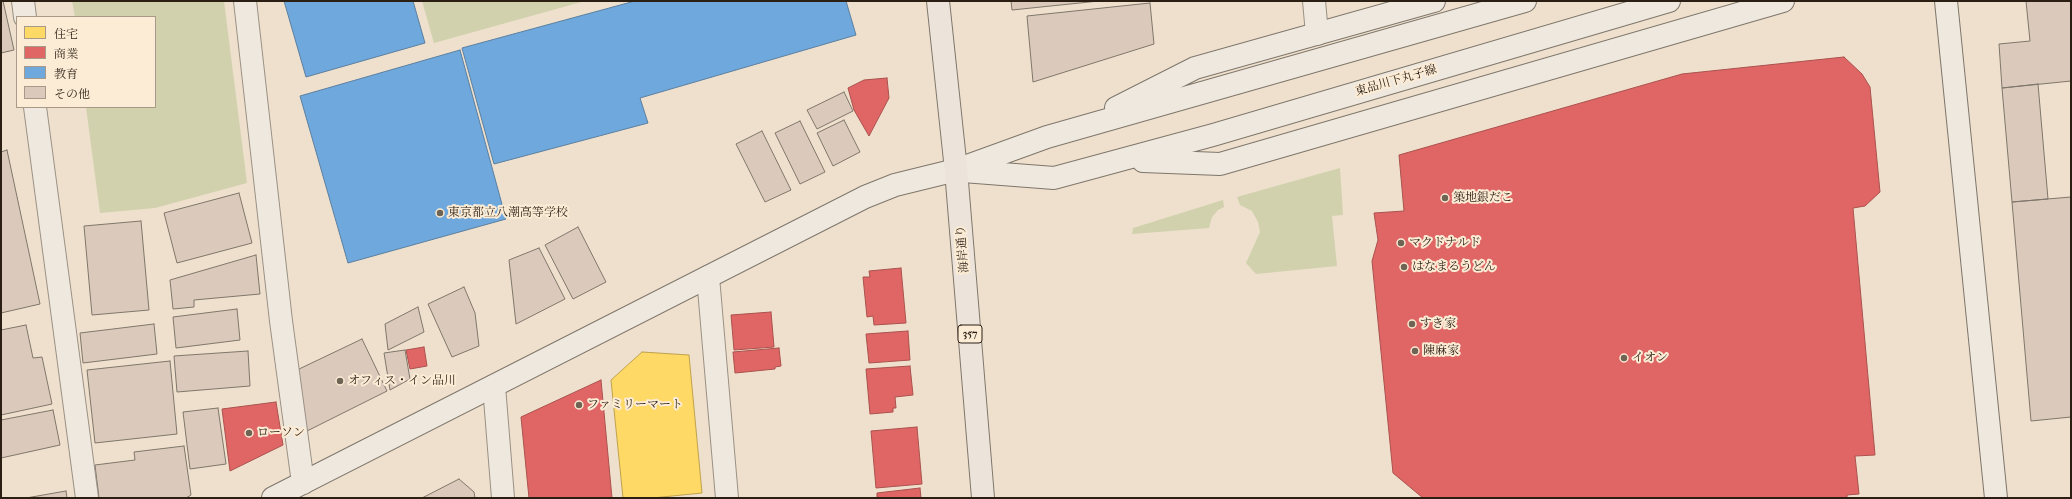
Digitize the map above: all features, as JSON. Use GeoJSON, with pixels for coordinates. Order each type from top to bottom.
{"type":"FeatureCollection","features":[{"type":"Feature","properties":{"kind":"highway","name":"海岸通り"},"geometry":{"type":"LineString","coordinates":[[938,1],[956,170],[983,498]]}},
{"type":"Feature","properties":{"kind":"main road"},"geometry":{"type":"LineString","coordinates":[[23,1],[25,16]]}},
{"type":"Feature","properties":{"kind":"main road"},"geometry":{"type":"LineString","coordinates":[[245,1],[281,321],[288,492],[865,196],[895,185],[956,170],[1074,130],[1525,1]]}},
{"type":"Feature","properties":{"kind":"main road"},"geometry":{"type":"LineString","coordinates":[[1314,1],[1317,34]]}},
{"type":"Feature","properties":{"kind":"main road"},"geometry":{"type":"LineString","coordinates":[[1074,130],[1195,68],[1434,1]]}},
{"type":"Feature","properties":{"kind":"main road","name":"東品川下丸子線"},"geometry":{"type":"LineString","coordinates":[[956,170],[1054,178],[1213,135],[1669,1]]}},
{"type":"Feature","properties":{"kind":"main road"},"geometry":{"type":"LineString","coordinates":[[1123,160],[1220,164],[1782,1]]}},
{"type":"Feature","properties":{"kind":"main road"},"geometry":{"type":"LineString","coordinates":[[1946,1],[1996,498]]}},
{"type":"Feature","properties":{"kind":"main road"},"geometry":{"type":"LineString","coordinates":[[35,108],[87,498]]}},
{"type":"Feature","properties":{"kind":"main road"},"geometry":{"type":"LineString","coordinates":[[708,277],[727,498]]}},
{"type":"Feature","properties":{"kind":"main road"},"geometry":{"type":"LineString","coordinates":[[494,386],[503,498]]}},
{"type":"Feature","properties":{"kind":"green space"},"geometry":{"type":"Polygon","coordinates":[[[72,1],[224,1],[247,183],[155,208],[100,213],[86,108],[156,108],[156,16],[75,16],[72,1]]]}},
{"type":"Feature","properties":{"kind":"green space"},"geometry":{"type":"Polygon","coordinates":[[[422,1],[585,1],[434,43],[422,1]]]}},
{"type":"Feature","properties":{"kind":"green space"},"geometry":{"type":"Polygon","coordinates":[[[1340,168],[1343,215],[1332,216],[1337,266],[1256,274],[1246,263],[1260,232],[1258,222],[1252,211],[1240,205],[1237,197],[1340,168]]]}},
{"type":"Feature","properties":{"kind":"green space"},"geometry":{"type":"Polygon","coordinates":[[[1223,200],[1224,207],[1218,210],[1212,217],[1209,228],[1132,234],[1133,228],[1223,200]]]}},
{"type":"Feature","properties":{"kind":"building: 住宅"},"geometry":{"type":"Polygon","coordinates":[[[642,352],[689,355],[702,493],[652,498],[623,498],[611,380],[642,352]]]}},
{"type":"Feature","properties":{"kind":"building: 商業","name":"イオン"},"geometry":{"type":"Polygon","coordinates":[[[1844,57],[1862,74],[1870,87],[1880,192],[1865,206],[1853,208],[1875,455],[1855,456],[1859,494],[1847,495],[1847,498],[1423,498],[1393,473],[1372,261],[1378,240],[1374,213],[1404,211],[1399,155],[1682,74],[1844,57]]]}},
{"type":"Feature","properties":{"kind":"building: 商業"},"geometry":{"type":"Polygon","coordinates":[[[887,78],[889,98],[869,136],[854,110],[848,88],[864,80],[887,78]]]}},
{"type":"Feature","properties":{"kind":"building: 商業"},"geometry":{"type":"Polygon","coordinates":[[[901,268],[906,323],[874,325],[873,316],[867,317],[863,277],[870,277],[869,271],[901,268]]]}},
{"type":"Feature","properties":{"kind":"building: 商業"},"geometry":{"type":"Polygon","coordinates":[[[771,312],[774,347],[734,350],[731,315],[771,312]]]}},
{"type":"Feature","properties":{"kind":"building: 商業"},"geometry":{"type":"Polygon","coordinates":[[[908,331],[910,360],[869,363],[866,334],[908,331]]]}},
{"type":"Feature","properties":{"kind":"building: 商業"},"geometry":{"type":"Polygon","coordinates":[[[424,347],[427,366],[410,369],[406,350],[424,347]]]}},
{"type":"Feature","properties":{"kind":"building: 商業"},"geometry":{"type":"Polygon","coordinates":[[[779,348],[781,366],[775,367],[775,369],[735,373],[733,352],[779,348]]]}},
{"type":"Feature","properties":{"kind":"building: 商業"},"geometry":{"type":"Polygon","coordinates":[[[910,366],[913,395],[895,397],[896,408],[893,408],[893,412],[870,414],[866,369],[910,366]]]}},
{"type":"Feature","properties":{"kind":"building: 商業"},"geometry":{"type":"Polygon","coordinates":[[[601,380],[612,498],[529,498],[521,417],[601,380]]]}},
{"type":"Feature","properties":{"kind":"building: 商業"},"geometry":{"type":"Polygon","coordinates":[[[276,402],[283,445],[230,471],[222,409],[276,402]]]}},
{"type":"Feature","properties":{"kind":"building: 商業"},"geometry":{"type":"Polygon","coordinates":[[[917,427],[922,484],[876,488],[871,431],[917,427]]]}},
{"type":"Feature","properties":{"kind":"building: 商業"},"geometry":{"type":"Polygon","coordinates":[[[920,488],[921,498],[877,498],[877,493],[920,488]]]}},
{"type":"Feature","properties":{"kind":"building: 教育"},"geometry":{"type":"Polygon","coordinates":[[[284,1],[413,1],[425,43],[306,77],[284,1]]]}},
{"type":"Feature","properties":{"kind":"building: 教育"},"geometry":{"type":"Polygon","coordinates":[[[635,1],[846,1],[856,35],[640,98],[648,123],[494,164],[462,48],[635,1]]]}},
{"type":"Feature","properties":{"kind":"building: 教育"},"geometry":{"type":"Polygon","coordinates":[[[460,50],[506,219],[348,263],[300,96],[460,50]]]}},
{"type":"Feature","properties":{"kind":"building: その他"},"geometry":{"type":"Polygon","coordinates":[[[1,1],[3,1],[14,50],[1,53],[1,1]]]}},
{"type":"Feature","properties":{"kind":"building: その他"},"geometry":{"type":"Polygon","coordinates":[[[1011,1],[1099,1],[1012,10],[1011,1]]]}},
{"type":"Feature","properties":{"kind":"building: その他"},"geometry":{"type":"Polygon","coordinates":[[[2026,1],[2071,1],[2071,81],[2002,88],[1999,44],[2030,41],[2026,1]]]}},
{"type":"Feature","properties":{"kind":"building: その他"},"geometry":{"type":"Polygon","coordinates":[[[1150,3],[1154,44],[1033,82],[1027,16],[1150,3]]]}},
{"type":"Feature","properties":{"kind":"building: その他"},"geometry":{"type":"Polygon","coordinates":[[[2038,84],[2048,199],[2012,202],[2002,88],[2038,84]]]}},
{"type":"Feature","properties":{"kind":"building: その他"},"geometry":{"type":"Polygon","coordinates":[[[844,92],[853,111],[817,129],[807,110],[844,92]]]}},
{"type":"Feature","properties":{"kind":"building: その他"},"geometry":{"type":"Polygon","coordinates":[[[844,120],[860,152],[833,166],[817,133],[844,120]]]}},
{"type":"Feature","properties":{"kind":"building: その他"},"geometry":{"type":"Polygon","coordinates":[[[800,121],[825,172],[800,184],[775,133],[800,121]]]}},
{"type":"Feature","properties":{"kind":"building: その他"},"geometry":{"type":"Polygon","coordinates":[[[762,131],[791,190],[765,202],[736,144],[762,131]]]}},
{"type":"Feature","properties":{"kind":"building: その他"},"geometry":{"type":"Polygon","coordinates":[[[7,150],[40,304],[1,313],[1,152],[7,150]]]}},
{"type":"Feature","properties":{"kind":"building: その他"},"geometry":{"type":"Polygon","coordinates":[[[239,193],[252,243],[177,263],[164,213],[239,193]]]}},
{"type":"Feature","properties":{"kind":"building: その他"},"geometry":{"type":"Polygon","coordinates":[[[2071,197],[2071,417],[2031,421],[2012,202],[2071,197]]]}},
{"type":"Feature","properties":{"kind":"building: その他"},"geometry":{"type":"Polygon","coordinates":[[[141,221],[149,310],[92,315],[84,226],[141,221]]]}},
{"type":"Feature","properties":{"kind":"building: その他"},"geometry":{"type":"Polygon","coordinates":[[[578,227],[606,282],[573,299],[545,245],[578,227]]]}},
{"type":"Feature","properties":{"kind":"building: その他"},"geometry":{"type":"Polygon","coordinates":[[[539,248],[565,299],[516,324],[509,260],[539,248]]]}},
{"type":"Feature","properties":{"kind":"building: その他"},"geometry":{"type":"Polygon","coordinates":[[[256,255],[260,294],[194,300],[194,307],[173,309],[170,280],[256,255]]]}},
{"type":"Feature","properties":{"kind":"building: その他"},"geometry":{"type":"Polygon","coordinates":[[[464,287],[475,313],[479,346],[452,357],[428,304],[464,287]]]}},
{"type":"Feature","properties":{"kind":"building: その他"},"geometry":{"type":"Polygon","coordinates":[[[418,307],[424,332],[388,350],[385,324],[418,307]]]}},
{"type":"Feature","properties":{"kind":"building: その他"},"geometry":{"type":"Polygon","coordinates":[[[237,309],[240,340],[176,348],[173,317],[237,309]]]}},
{"type":"Feature","properties":{"kind":"building: その他"},"geometry":{"type":"Polygon","coordinates":[[[154,324],[157,354],[83,363],[80,333],[154,324]]]}},
{"type":"Feature","properties":{"kind":"building: その他"},"geometry":{"type":"Polygon","coordinates":[[[26,325],[33,358],[42,357],[52,404],[1,415],[1,330],[26,325]]]}},
{"type":"Feature","properties":{"kind":"building: その他","name":"オフィス・イン品川"},"geometry":{"type":"Polygon","coordinates":[[[362,339],[387,391],[307,431],[297,370],[362,339]]]}},
{"type":"Feature","properties":{"kind":"building: その他"},"geometry":{"type":"Polygon","coordinates":[[[405,350],[410,379],[390,390],[384,353],[405,350]]]}},
{"type":"Feature","properties":{"kind":"building: その他"},"geometry":{"type":"Polygon","coordinates":[[[248,351],[250,386],[177,392],[174,356],[248,351]]]}},
{"type":"Feature","properties":{"kind":"building: その他"},"geometry":{"type":"Polygon","coordinates":[[[170,361],[177,434],[95,443],[87,370],[170,361]]]}},
{"type":"Feature","properties":{"kind":"building: その他"},"geometry":{"type":"Polygon","coordinates":[[[218,408],[226,464],[190,469],[183,412],[218,408]]]}},
{"type":"Feature","properties":{"kind":"building: その他"},"geometry":{"type":"Polygon","coordinates":[[[53,410],[60,445],[1,458],[1,420],[53,410]]]}},
{"type":"Feature","properties":{"kind":"building: その他"},"geometry":{"type":"Polygon","coordinates":[[[184,446],[191,495],[186,498],[99,498],[95,465],[135,460],[134,452],[184,446]]]}},
{"type":"Feature","properties":{"kind":"building: その他"},"geometry":{"type":"Polygon","coordinates":[[[459,479],[474,492],[475,498],[422,498],[459,479]]]}},
{"type":"Feature","properties":{"kind":"building: その他"},"geometry":{"type":"Polygon","coordinates":[[[66,491],[67,498],[26,498],[66,491]]]}},
{"type":"Feature","properties":{"kind":"place","name":"築地銀だこ"},"geometry":{"type":"Point","coordinates":[1445,198]}},
{"type":"Feature","properties":{"kind":"place","name":"東京都立八潮高等学校"},"geometry":{"type":"Point","coordinates":[440,213]}},
{"type":"Feature","properties":{"kind":"place","name":"マクドナルド"},"geometry":{"type":"Point","coordinates":[1401,243]}},
{"type":"Feature","properties":{"kind":"place","name":"はなまるうどん"},"geometry":{"type":"Point","coordinates":[1404,267]}},
{"type":"Feature","properties":{"kind":"place","name":"すき家"},"geometry":{"type":"Point","coordinates":[1412,324]}},
{"type":"Feature","properties":{"kind":"place","name":"陳麻家"},"geometry":{"type":"Point","coordinates":[1415,351]}},
{"type":"Feature","properties":{"kind":"place","name":"イオン"},"geometry":{"type":"Point","coordinates":[1624,358]}},
{"type":"Feature","properties":{"kind":"place","name":"オフィス・イン品川"},"geometry":{"type":"Point","coordinates":[340,381]}},
{"type":"Feature","properties":{"kind":"place","name":"ファミリーマート"},"geometry":{"type":"Point","coordinates":[579,405]}},
{"type":"Feature","properties":{"kind":"place","name":"ローソン"},"geometry":{"type":"Point","coordinates":[249,433]}}]}
